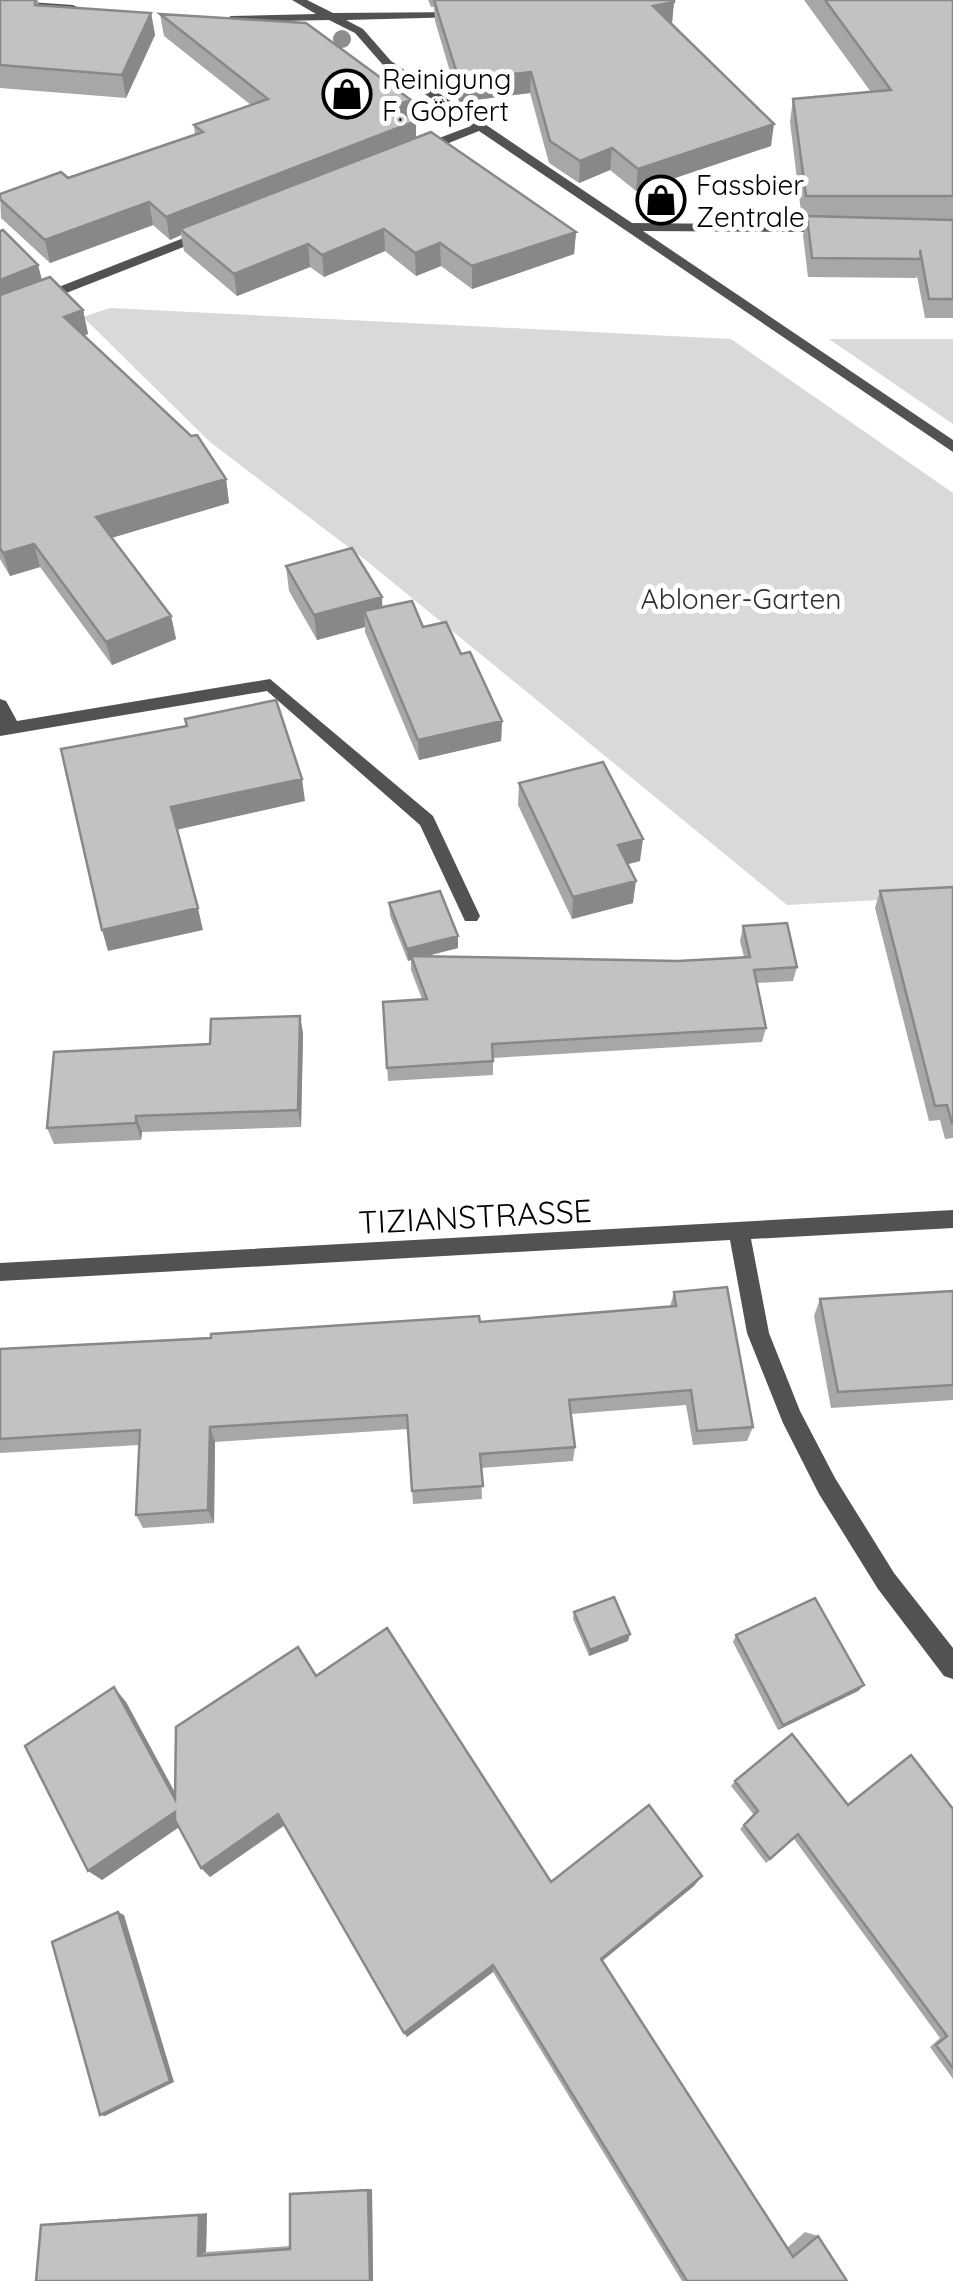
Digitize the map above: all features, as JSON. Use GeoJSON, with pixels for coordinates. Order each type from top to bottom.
{"type":"FeatureCollection","features":[{"type":"Feature","properties":{"kind":"street"},"geometry":{"type":"LineString","coordinates":[[298,0],[359,31],[387,63],[953,447]]}},
{"type":"Feature","properties":{"kind":"street"},"geometry":{"type":"LineString","coordinates":[[0,2],[82,9]]}},
{"type":"Feature","properties":{"kind":"street"},"geometry":{"type":"LineString","coordinates":[[211,18],[476,12]]}},
{"type":"Feature","properties":{"kind":"street"},"geometry":{"type":"LineString","coordinates":[[410,154],[480,126]]}},
{"type":"Feature","properties":{"kind":"street"},"geometry":{"type":"LineString","coordinates":[[630,227],[848,228]]}},
{"type":"Feature","properties":{"kind":"street"},"geometry":{"type":"LineString","coordinates":[[0,315],[210,232]]}},
{"type":"Feature","properties":{"kind":"street"},"geometry":{"type":"LineString","coordinates":[[0,705],[6,729],[270,685],[428,821],[471,916]]}},
{"type":"Feature","properties":{"kind":"street","name":"TIZIANSTRASSE"},"geometry":{"type":"LineString","coordinates":[[0,1272],[953,1219]]}},
{"type":"Feature","properties":{"kind":"street"},"geometry":{"type":"LineString","coordinates":[[739,1232],[758,1334],[791,1416],[827,1486],[886,1581],[953,1667]]}},
{"type":"Feature","properties":{"kind":"green space","name":"Abloner-Garten"},"geometry":{"type":"Polygon","coordinates":[[[110,308],[731,339],[953,493],[953,896],[787,905],[368,562],[210,442],[83,317],[110,308]]]}},
{"type":"Feature","properties":{"kind":"green space"},"geometry":{"type":"Polygon","coordinates":[[[829,339],[953,339],[953,424],[829,339]]]}},
{"type":"Feature","properties":{"kind":"building"},"geometry":{"type":"Polygon","coordinates":[[[0,0],[35,0],[35,5],[151,13],[122,75],[0,65],[0,0]]]}},
{"type":"Feature","properties":{"kind":"building"},"geometry":{"type":"Polygon","coordinates":[[[434,0],[674,0],[653,6],[774,124],[638,169],[612,148],[580,161],[550,141],[531,72],[459,80],[434,0]]]}},
{"type":"Feature","properties":{"kind":"building"},"geometry":{"type":"Polygon","coordinates":[[[825,0],[953,0],[953,196],[806,196],[793,99],[891,90],[825,0]]]}},
{"type":"Feature","properties":{"kind":"building"},"geometry":{"type":"Polygon","coordinates":[[[160,14],[306,23],[411,100],[393,106],[416,121],[166,217],[149,202],[45,240],[0,199],[0,194],[61,172],[68,178],[203,132],[194,125],[268,99],[160,14]]]}},
{"type":"Feature","properties":{"kind":"building"},"geometry":{"type":"Polygon","coordinates":[[[431,132],[576,232],[472,266],[440,243],[415,253],[384,229],[322,255],[308,244],[234,274],[180,229],[431,132]]]}},
{"type":"Feature","properties":{"kind":"building"},"geometry":{"type":"Polygon","coordinates":[[[807,216],[953,220],[953,299],[929,299],[920,250],[921,259],[812,258],[807,216]]]}},
{"type":"Feature","properties":{"kind":"building"},"geometry":{"type":"Polygon","coordinates":[[[0,231],[38,265],[0,280],[0,231]]]}},
{"type":"Feature","properties":{"kind":"building"},"geometry":{"type":"Polygon","coordinates":[[[50,277],[83,310],[64,317],[191,436],[197,435],[226,479],[96,517],[171,616],[106,642],[34,544],[3,553],[0,548],[0,295],[50,277]]]}},
{"type":"Feature","properties":{"kind":"building"},"geometry":{"type":"Polygon","coordinates":[[[352,548],[382,597],[314,615],[286,566],[352,548]]]}},
{"type":"Feature","properties":{"kind":"building"},"geometry":{"type":"Polygon","coordinates":[[[412,601],[423,627],[446,622],[461,654],[470,652],[502,721],[418,740],[364,611],[412,601]]]}},
{"type":"Feature","properties":{"kind":"building"},"geometry":{"type":"Polygon","coordinates":[[[276,700],[302,779],[171,807],[198,908],[102,930],[61,749],[187,726],[185,719],[276,700]]]}},
{"type":"Feature","properties":{"kind":"building"},"geometry":{"type":"Polygon","coordinates":[[[603,762],[643,839],[618,845],[636,881],[573,897],[519,783],[603,762]]]}},
{"type":"Feature","properties":{"kind":"building"},"geometry":{"type":"Polygon","coordinates":[[[953,887],[952,1123],[947,1105],[935,1106],[880,891],[953,887]]]}},
{"type":"Feature","properties":{"kind":"building"},"geometry":{"type":"Polygon","coordinates":[[[440,891],[458,936],[407,949],[389,903],[440,891]]]}},
{"type":"Feature","properties":{"kind":"building"},"geometry":{"type":"Polygon","coordinates":[[[787,923],[797,967],[754,970],[766,1028],[492,1044],[493,1061],[387,1068],[383,1002],[427,999],[411,956],[678,961],[750,957],[743,926],[787,923]]]}},
{"type":"Feature","properties":{"kind":"building"},"geometry":{"type":"Polygon","coordinates":[[[300,1016],[298,1110],[136,1116],[136,1123],[47,1128],[54,1052],[210,1044],[211,1019],[300,1016]]]}},
{"type":"Feature","properties":{"kind":"building"},"geometry":{"type":"Polygon","coordinates":[[[727,1287],[753,1427],[697,1431],[691,1390],[569,1400],[575,1447],[480,1454],[483,1486],[412,1491],[407,1415],[210,1427],[208,1510],[136,1515],[140,1430],[0,1439],[0,1349],[211,1338],[211,1334],[479,1316],[480,1322],[676,1306],[674,1292],[727,1287]]]}},
{"type":"Feature","properties":{"kind":"building"},"geometry":{"type":"Polygon","coordinates":[[[953,1291],[953,1385],[838,1392],[820,1299],[953,1291]]]}},
{"type":"Feature","properties":{"kind":"building"},"geometry":{"type":"Polygon","coordinates":[[[614,1597],[630,1634],[590,1650],[574,1612],[614,1597]]]}},
{"type":"Feature","properties":{"kind":"building"},"geometry":{"type":"Polygon","coordinates":[[[815,1598],[864,1685],[783,1725],[736,1635],[815,1598]]]}},
{"type":"Feature","properties":{"kind":"building"},"geometry":{"type":"Polygon","coordinates":[[[387,1628],[551,1882],[649,1805],[702,1876],[601,1959],[793,2257],[818,2236],[847,2281],[687,2281],[493,1965],[404,2033],[278,1814],[201,1868],[175,1820],[175,1812],[88,1871],[25,1746],[114,1687],[175,1799],[176,1727],[298,1647],[316,1676],[387,1628]]]}},
{"type":"Feature","properties":{"kind":"building"},"geometry":{"type":"Polygon","coordinates":[[[792,1734],[848,1805],[911,1755],[953,1809],[953,2068],[936,2045],[947,2036],[798,1834],[770,1859],[744,1825],[758,1811],[735,1781],[792,1734]]]}},
{"type":"Feature","properties":{"kind":"building"},"geometry":{"type":"Polygon","coordinates":[[[118,1912],[170,2081],[100,2115],[52,1942],[118,1912]]]}},
{"type":"Feature","properties":{"kind":"building"},"geometry":{"type":"Polygon","coordinates":[[[368,2190],[370,2281],[36,2281],[41,2225],[199,2215],[198,2256],[290,2249],[290,2194],[368,2190]]]}},
{"type":"Feature","properties":{"kind":"place","name":"Reinigung F. Göpfert"},"geometry":{"type":"Point","coordinates":[347,94]}},
{"type":"Feature","properties":{"kind":"place","name":"Fassbier Zentrale"},"geometry":{"type":"Point","coordinates":[661,200]}}]}
